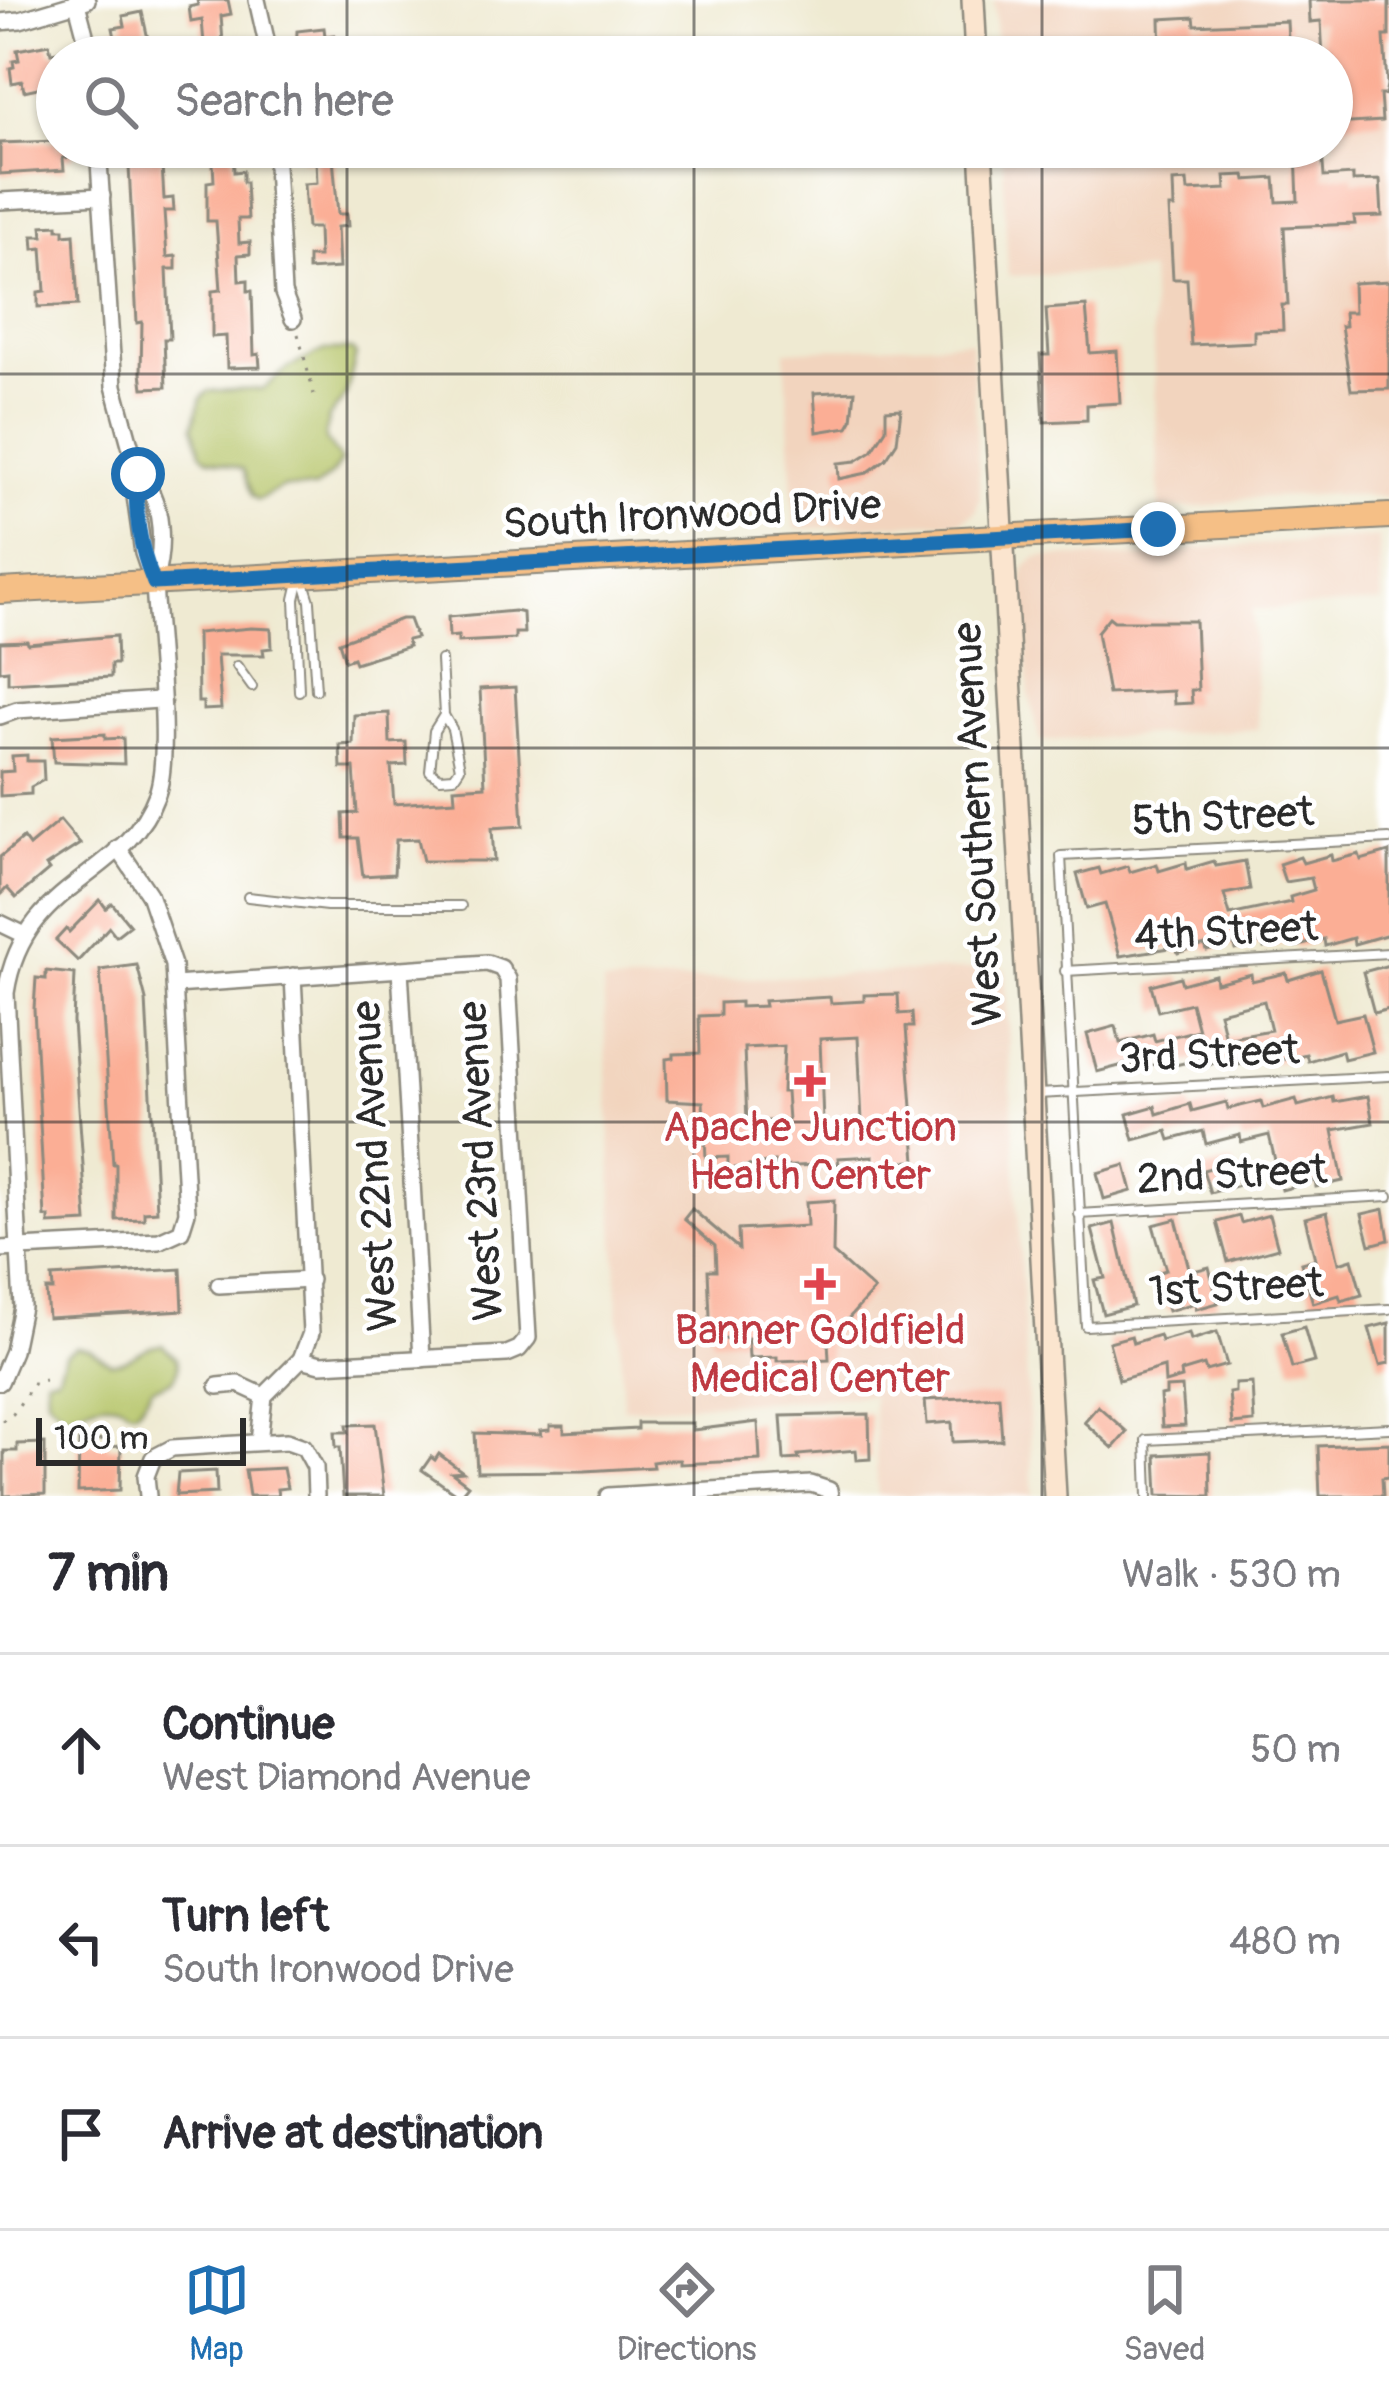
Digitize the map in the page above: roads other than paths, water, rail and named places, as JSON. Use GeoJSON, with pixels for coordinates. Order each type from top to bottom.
{"type":"FeatureCollection","features":[{"type":"Feature","properties":{"kind":"main road"},"geometry":{"type":"LineString","coordinates":[[973,0],[975,36]]}},
{"type":"Feature","properties":{"kind":"main road","name":"West Southern Avenue"},"geometry":{"type":"LineString","coordinates":[[981,168],[1054,1496]]}},
{"type":"Feature","properties":{"kind":"main road","name":"South Ironwood Drive"},"geometry":{"type":"LineString","coordinates":[[0,591],[1389,516]]}},
{"type":"Feature","properties":{"kind":"street"},"geometry":{"type":"LineString","coordinates":[[257,0],[265,36]]}},
{"type":"Feature","properties":{"kind":"street"},"geometry":{"type":"LineString","coordinates":[[0,22],[80,1],[87,36]]}},
{"type":"Feature","properties":{"kind":"street"},"geometry":{"type":"LineString","coordinates":[[0,1382],[13,1351],[22,1307],[6,994],[10,962],[46,906],[143,822],[158,792],[163,760],[154,583],[143,553],[135,496],[138,474],[114,386],[100,168]]}},
{"type":"Feature","properties":{"kind":"street"},"geometry":{"type":"LineString","coordinates":[[276,168],[283,293],[293,319]]}},
{"type":"Feature","properties":{"kind":"street"},"geometry":{"type":"LineString","coordinates":[[0,201],[102,196]]}},
{"type":"Feature","properties":{"kind":"street"},"geometry":{"type":"LineString","coordinates":[[0,716],[17,710],[159,700]]}},
{"type":"Feature","properties":{"kind":"street"},"geometry":{"type":"LineString","coordinates":[[0,1250],[159,1241],[181,1231],[188,1212],[173,965],[149,894],[118,848]]}},
{"type":"Feature","properties":{"kind":"street"},"geometry":{"type":"LineString","coordinates":[[0,923],[25,934]]}},
{"type":"Feature","properties":{"kind":"street","name":"West 23rd Avenue"},"geometry":{"type":"LineString","coordinates":[[400,969],[487,963],[501,968],[508,979],[528,1338],[507,1354],[422,1359]]}},
{"type":"Feature","properties":{"kind":"street"},"geometry":{"type":"LineString","coordinates":[[175,985],[400,969]]}},
{"type":"Feature","properties":{"kind":"street","name":"West 22nd Avenue"},"geometry":{"type":"LineString","coordinates":[[400,969],[422,1359]]}},
{"type":"Feature","properties":{"kind":"street"},"geometry":{"type":"LineString","coordinates":[[259,1442],[264,1396],[302,1359],[311,1333],[293,976]]}},
{"type":"Feature","properties":{"kind":"street"},"geometry":{"type":"LineString","coordinates":[[219,1285],[310,1280]]}},
{"type":"Feature","properties":{"kind":"street"},"geometry":{"type":"LineString","coordinates":[[302,1359],[321,1364],[422,1359]]}},
{"type":"Feature","properties":{"kind":"street"},"geometry":{"type":"LineString","coordinates":[[218,1386],[238,1384],[264,1396]]}},
{"type":"Feature","properties":{"kind":"street"},"geometry":{"type":"LineString","coordinates":[[148,1496],[146,1476],[153,1458],[172,1448],[287,1441],[304,1447],[315,1467],[316,1496]]}},
{"type":"Feature","properties":{"kind":"street"},"geometry":{"type":"LineString","coordinates":[[608,1496],[811,1484],[829,1493]]}},
{"type":"Feature","properties":{"kind":"lane"},"geometry":{"type":"LineString","coordinates":[[301,575],[310,601],[316,690]]}},
{"type":"Feature","properties":{"kind":"lane"},"geometry":{"type":"LineString","coordinates":[[299,691],[295,599],[301,575]]}},
{"type":"Feature","properties":{"kind":"lane"},"geometry":{"type":"LineString","coordinates":[[441,660],[444,715],[452,729],[460,769],[454,777],[440,778],[430,771],[430,756],[434,731],[444,715]]}},
{"type":"Feature","properties":{"kind":"lane"},"geometry":{"type":"LineString","coordinates":[[237,666],[252,687]]}},
{"type":"Feature","properties":{"kind":"lane","name":"5th Street"},"geometry":{"type":"LineString","coordinates":[[1065,971],[1060,856],[1389,839]]}},
{"type":"Feature","properties":{"kind":"lane"},"geometry":{"type":"LineString","coordinates":[[248,897],[327,906],[461,906]]}},
{"type":"Feature","properties":{"kind":"lane","name":"4th Street"},"geometry":{"type":"LineString","coordinates":[[1065,971],[1389,953]]}},
{"type":"Feature","properties":{"kind":"lane"},"geometry":{"type":"LineString","coordinates":[[1065,971],[1079,1214]]}},
{"type":"Feature","properties":{"kind":"lane","name":"3rd Street"},"geometry":{"type":"LineString","coordinates":[[1032,1094],[1389,1076]]}},
{"type":"Feature","properties":{"kind":"lane","name":"2nd Street"},"geometry":{"type":"LineString","coordinates":[[1079,1214],[1389,1196]]}},
{"type":"Feature","properties":{"kind":"lane","name":"1st Street"},"geometry":{"type":"LineString","coordinates":[[1079,1214],[1086,1326],[1389,1310]]}},
{"type":"Feature","properties":{"kind":"lane"},"geometry":{"type":"LineString","coordinates":[[1148,1496],[1145,1440],[1389,1428]]}},
{"type":"Feature","properties":{"kind":"place","name":"Apache Junction Health Center"},"geometry":{"type":"Point","coordinates":[810,1081]}},
{"type":"Feature","properties":{"kind":"place","name":"Banner Goldfield Medical Center"},"geometry":{"type":"Point","coordinates":[820,1284]}}]}
